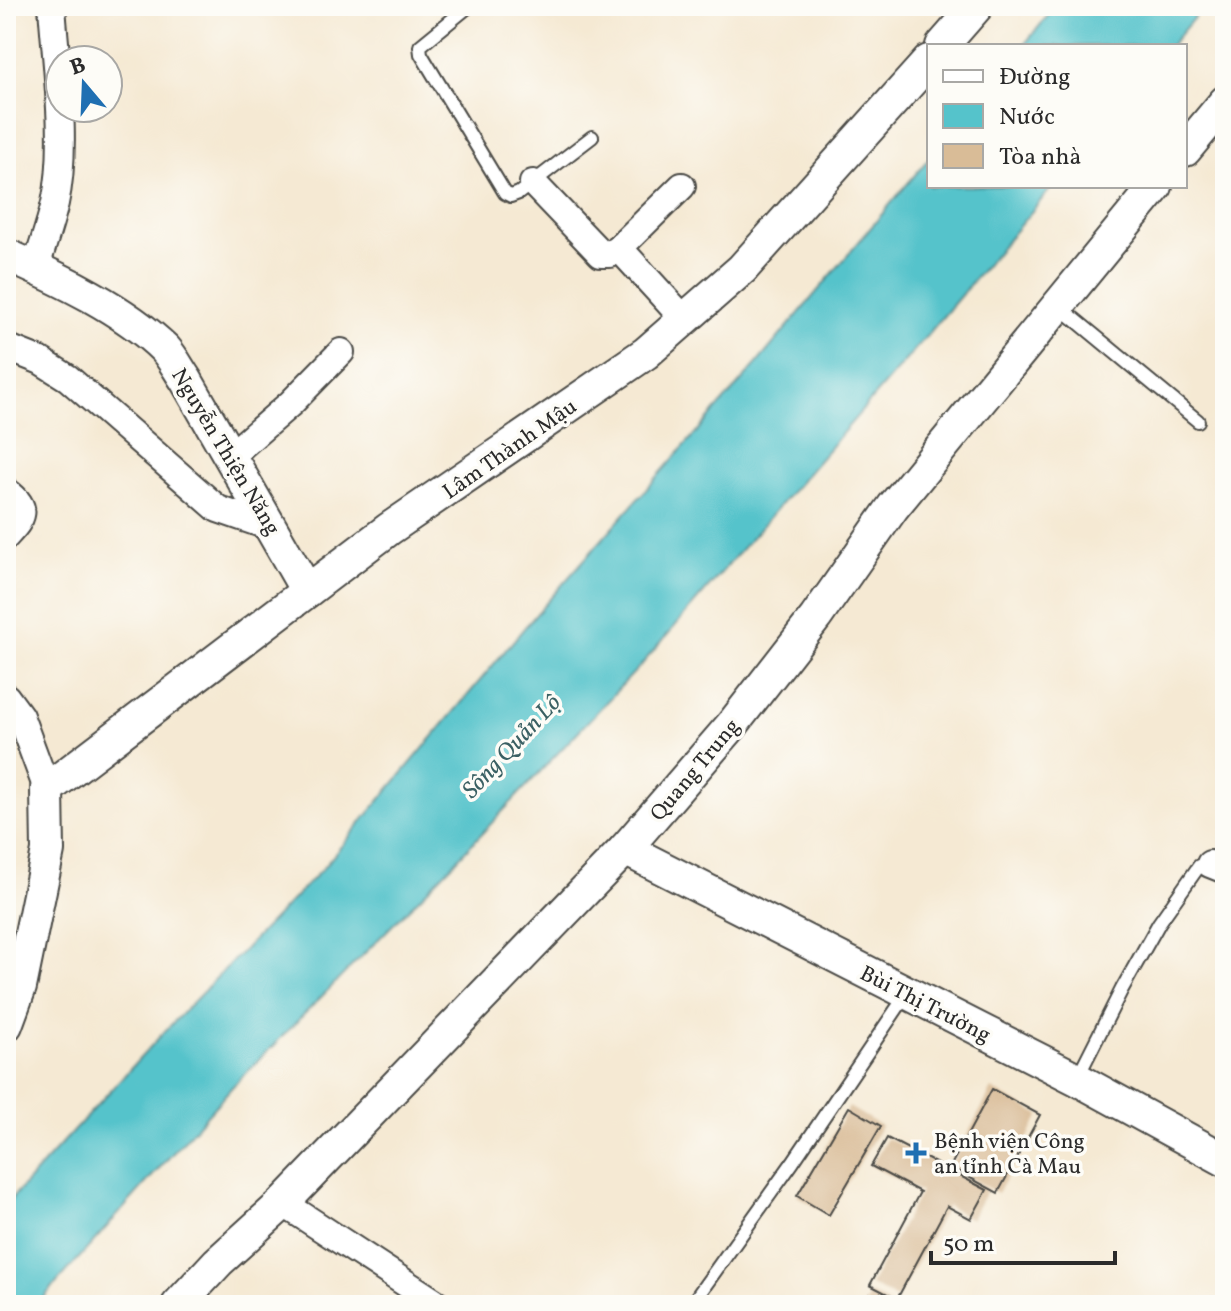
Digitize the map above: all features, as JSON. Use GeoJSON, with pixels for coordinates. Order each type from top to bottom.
{"type":"FeatureCollection","features":[{"type":"Feature","properties":{"kind":"street"},"geometry":{"type":"LineString","coordinates":[[36,268],[58,182],[60,119],[52,6]]}},
{"type":"Feature","properties":{"kind":"street"},"geometry":{"type":"LineString","coordinates":[[944,44],[977,6]]}},
{"type":"Feature","properties":{"kind":"street","name":"Lâm Thành Mậu"},"geometry":{"type":"LineString","coordinates":[[47,789],[389,529],[646,353],[742,269],[927,63]]}},
{"type":"Feature","properties":{"kind":"street"},"geometry":{"type":"LineString","coordinates":[[1187,148],[1225,102]]}},
{"type":"Feature","properties":{"kind":"street"},"geometry":{"type":"LineString","coordinates":[[533,183],[601,254],[610,254],[619,248],[682,186]]}},
{"type":"Feature","properties":{"kind":"street","name":"Quang Trung"},"geometry":{"type":"LineString","coordinates":[[178,1305],[218,1262],[283,1203],[625,849],[757,693],[816,617],[893,507],[1154,188]]}},
{"type":"Feature","properties":{"kind":"street"},"geometry":{"type":"LineString","coordinates":[[619,248],[684,319]]}},
{"type":"Feature","properties":{"kind":"street","name":"Nguyễn Thiện Năng"},"geometry":{"type":"LineString","coordinates":[[6,255],[36,268],[127,319],[166,350],[273,528],[307,591]]}},
{"type":"Feature","properties":{"kind":"street"},"geometry":{"type":"LineString","coordinates":[[6,347],[41,361],[68,378],[218,509],[273,528]]}},
{"type":"Feature","properties":{"kind":"street"},"geometry":{"type":"LineString","coordinates":[[230,456],[291,403],[341,352]]}},
{"type":"Feature","properties":{"kind":"street"},"geometry":{"type":"LineString","coordinates":[[6,491],[20,505],[23,513],[6,536]]}},
{"type":"Feature","properties":{"kind":"street"},"geometry":{"type":"LineString","coordinates":[[6,697],[20,716],[47,789],[48,851],[20,987],[6,1025]]}},
{"type":"Feature","properties":{"kind":"street","name":"Bùi Thị Trường"},"geometry":{"type":"LineString","coordinates":[[625,849],[1077,1079],[1225,1160]]}},
{"type":"Feature","properties":{"kind":"street"},"geometry":{"type":"LineString","coordinates":[[283,1203],[439,1305]]}},
{"type":"Feature","properties":{"kind":"lane"},"geometry":{"type":"LineString","coordinates":[[469,6],[420,46],[421,54],[505,193],[511,196],[533,183],[592,137]]}},
{"type":"Feature","properties":{"kind":"lane"},"geometry":{"type":"LineString","coordinates":[[1058,304],[1198,421]]}},
{"type":"Feature","properties":{"kind":"lane"},"geometry":{"type":"LineString","coordinates":[[1077,1079],[1159,923],[1199,866],[1218,867]]}},
{"type":"Feature","properties":{"kind":"lane"},"geometry":{"type":"LineString","coordinates":[[691,1305],[793,1162],[907,993]]}},
{"type":"Feature","properties":{"kind":"water"},"geometry":{"type":"Polygon","coordinates":[[[1056,6],[1204,6],[1172,44],[1025,44],[1056,6]]]}},
{"type":"Feature","properties":{"kind":"water","name":"Sông Quản Lộ"},"geometry":{"type":"Polygon","coordinates":[[[927,160],[927,188],[1051,188],[643,663],[451,866],[232,1087],[37,1305],[6,1305],[6,1207],[13,1197],[164,1032],[323,868],[525,627],[754,367],[927,160]]]}},
{"type":"Feature","properties":{"kind":"building"},"geometry":{"type":"Polygon","coordinates":[[[992,1089],[1040,1115],[998,1193],[950,1167],[992,1089]]]}},
{"type":"Feature","properties":{"kind":"building"},"geometry":{"type":"Polygon","coordinates":[[[849,1107],[881,1126],[829,1215],[797,1196],[849,1107]]]}},
{"type":"Feature","properties":{"kind":"building"},"geometry":{"type":"Polygon","coordinates":[[[887,1138],[987,1190],[971,1219],[947,1206],[897,1299],[870,1285],[920,1192],[871,1166],[887,1138]]]}},
{"type":"Feature","properties":{"kind":"building"},"geometry":{"type":"Polygon","coordinates":[[[870,1294],[891,1305],[864,1305],[870,1294]]]}},
{"type":"Feature","properties":{"kind":"place","name":"Bệnh viện Công an tỉnh Cà Mau"},"geometry":{"type":"Point","coordinates":[916,1153]}}]}
